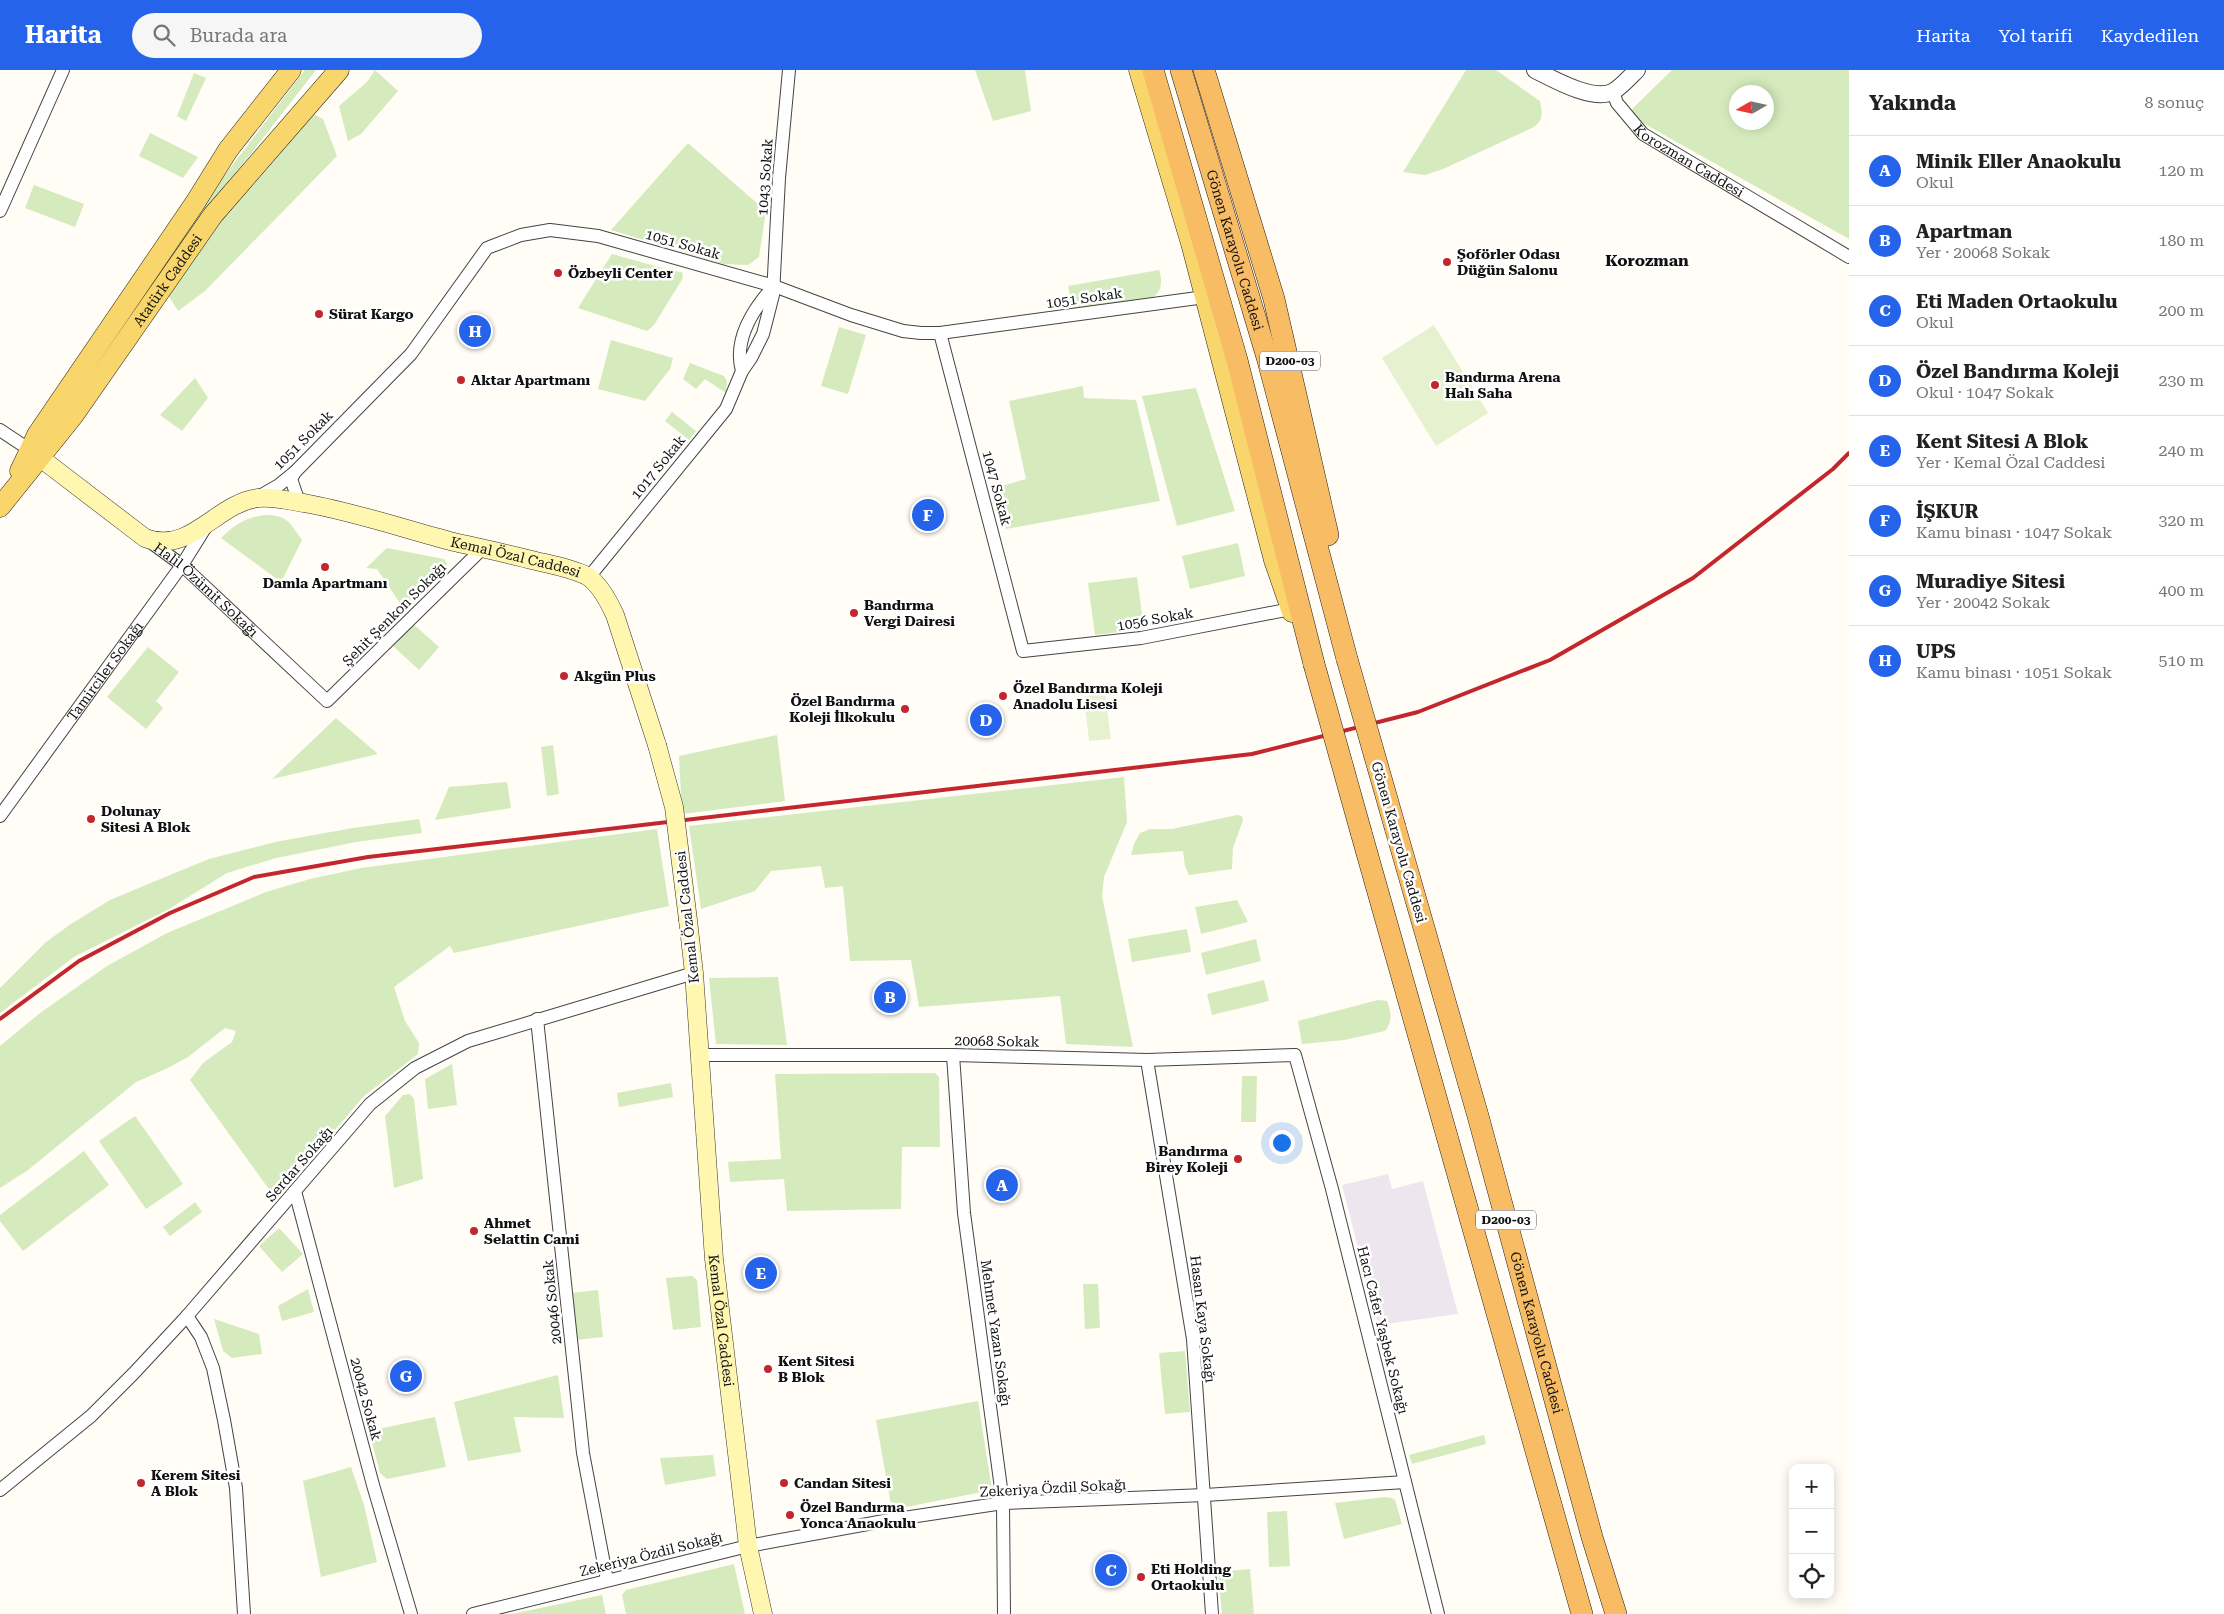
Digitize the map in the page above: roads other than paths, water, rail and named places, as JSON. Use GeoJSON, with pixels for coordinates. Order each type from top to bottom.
{"type":"FeatureCollection","features":[{"type":"Feature","properties":{"kind":"highway","name":"Gönen Karayolu Caddesi"},"geometry":{"type":"LineString","coordinates":[[1153,70],[1237,360],[1314,664],[1582,1614]]}},
{"type":"Feature","properties":{"kind":"highway","name":"Gönen Karayolu Caddesi"},"geometry":{"type":"LineString","coordinates":[[1181,70],[1267,357],[1347,659],[1478,1116],[1592,1537],[1616,1614]]}},
{"type":"Feature","properties":{"kind":"highway","name":"D200-03"},"geometry":{"type":"LineString","coordinates":[[1204,70],[1274,299],[1290,362],[1329,540],[1347,659]]}},
{"type":"Feature","properties":{"kind":"main road","name":"Atatürk Caddesi"},"geometry":{"type":"LineString","coordinates":[[3,502],[35,454],[38,435],[195,203],[228,150],[291,70]]}},
{"type":"Feature","properties":{"kind":"main road","name":"Atatürk Caddesi"},"geometry":{"type":"LineString","coordinates":[[35,454],[55,442],[213,215],[339,70]]}},
{"type":"Feature","properties":{"kind":"main road"},"geometry":{"type":"LineString","coordinates":[[1139,70],[1191,242],[1274,560],[1291,609],[1314,664]]}},
{"type":"Feature","properties":{"kind":"main road","name":"Halil Özümit Sokağı"},"geometry":{"type":"LineString","coordinates":[[35,454],[145,538]]}},
{"type":"Feature","properties":{"kind":"main road","name":"Kemal Özal Caddesi"},"geometry":{"type":"LineString","coordinates":[[256,498],[281,498],[335,508],[569,569],[589,577],[606,597],[615,615],[657,745],[674,806],[694,973],[714,1259],[748,1546],[763,1614]]}},
{"type":"Feature","properties":{"kind":"main road","name":"Tamirciler Sokağı"},"geometry":{"type":"LineString","coordinates":[[145,538],[160,542],[170,542],[207,525],[227,511],[256,498]]}},
{"type":"Feature","properties":{"kind":"street"},"geometry":{"type":"LineString","coordinates":[[0,210],[63,70]]}},
{"type":"Feature","properties":{"kind":"street","name":"1043 Sokak"},"geometry":{"type":"LineString","coordinates":[[774,286],[779,178],[789,70]]}},
{"type":"Feature","properties":{"kind":"street"},"geometry":{"type":"LineString","coordinates":[[1535,70],[1592,94],[1601,95],[1613,92],[1637,70]]}},
{"type":"Feature","properties":{"kind":"street","name":"Korozman Caddesi"},"geometry":{"type":"LineString","coordinates":[[1613,92],[1617,103],[1643,134],[1849,257]]}},
{"type":"Feature","properties":{"kind":"street","name":"1051 Sokak"},"geometry":{"type":"LineString","coordinates":[[256,498],[269,492],[295,472],[411,354],[488,248],[511,238],[550,230],[598,236],[774,286],[851,315],[903,331],[940,333],[1205,297]]}},
{"type":"Feature","properties":{"kind":"street","name":"1017 Sokak"},"geometry":{"type":"LineString","coordinates":[[742,371],[739,357],[746,326],[754,311],[774,286]]}},
{"type":"Feature","properties":{"kind":"street","name":"1017 Sokak"},"geometry":{"type":"LineString","coordinates":[[589,577],[726,409],[742,371],[763,334],[772,303],[774,286]]}},
{"type":"Feature","properties":{"kind":"street","name":"1047 Sokak"},"geometry":{"type":"LineString","coordinates":[[940,333],[1023,652]]}},
{"type":"Feature","properties":{"kind":"street"},"geometry":{"type":"LineString","coordinates":[[0,430],[35,454]]}},
{"type":"Feature","properties":{"kind":"street"},"geometry":{"type":"LineString","coordinates":[[295,472],[291,479],[298,502]]}},
{"type":"Feature","properties":{"kind":"street","name":"Tamirciler Sokağı"},"geometry":{"type":"LineString","coordinates":[[0,816],[182,565],[207,525]]}},
{"type":"Feature","properties":{"kind":"street","name":"Halil Özümit Sokağı"},"geometry":{"type":"LineString","coordinates":[[145,538],[182,565],[327,701]]}},
{"type":"Feature","properties":{"kind":"street","name":"Şehit Şenkon Sokağı"},"geometry":{"type":"LineString","coordinates":[[327,701],[483,548]]}},
{"type":"Feature","properties":{"kind":"street","name":"1056 Sokak"},"geometry":{"type":"LineString","coordinates":[[1023,652],[1141,638],[1291,609]]}},
{"type":"Feature","properties":{"kind":"street","name":"Serdar Sokağı"},"geometry":{"type":"LineString","coordinates":[[0,1490],[91,1416],[188,1316],[370,1104],[415,1068],[468,1041],[694,973]]}},
{"type":"Feature","properties":{"kind":"street","name":"20046 Sokak"},"geometry":{"type":"LineString","coordinates":[[537,1019],[584,1453],[607,1580]]}},
{"type":"Feature","properties":{"kind":"street","name":"20068 Sokak"},"geometry":{"type":"LineString","coordinates":[[699,1055],[953,1055],[1147,1060],[1295,1055]]}},
{"type":"Feature","properties":{"kind":"street","name":"Mehmet Yazan Sokağı"},"geometry":{"type":"LineString","coordinates":[[953,1055],[964,1213],[1003,1503],[1004,1614]]}},
{"type":"Feature","properties":{"kind":"street","name":"Hacı Cafer Yaşbek Sokağı"},"geometry":{"type":"LineString","coordinates":[[1295,1055],[1332,1189],[1438,1614]]}},
{"type":"Feature","properties":{"kind":"street","name":"Hasan Kaya Sokağı"},"geometry":{"type":"LineString","coordinates":[[1147,1060],[1193,1339],[1212,1614]]}},
{"type":"Feature","properties":{"kind":"street","name":"20042 Sokak"},"geometry":{"type":"LineString","coordinates":[[295,1191],[371,1478],[411,1614]]}},
{"type":"Feature","properties":{"kind":"street"},"geometry":{"type":"LineString","coordinates":[[188,1316],[201,1337],[213,1368],[224,1420],[236,1488],[244,1614]]}},
{"type":"Feature","properties":{"kind":"street","name":"Zekeriya Özdil Sokağı"},"geometry":{"type":"LineString","coordinates":[[473,1614],[748,1546],[884,1521],[1003,1503],[1205,1495],[1405,1482]]}},
{"type":"Feature","properties":{"kind":"railway"},"geometry":{"type":"LineString","coordinates":[[0,1019],[79,961],[170,913],[254,877],[368,857],[1252,754],[1418,712],[1550,660],[1693,578],[1833,469],[1849,453]]}},
{"type":"Feature","properties":{"kind":"place","name":"Şoförler Odası Düğün Salonu"},"geometry":{"type":"Point","coordinates":[1447,262]}},
{"type":"Feature","properties":{"kind":"place","name":"Özbeyli Center"},"geometry":{"type":"Point","coordinates":[558,273]}},
{"type":"Feature","properties":{"kind":"place","name":"Sürat Kargo"},"geometry":{"type":"Point","coordinates":[319,314]}},
{"type":"Feature","properties":{"kind":"place","name":"UPS"},"geometry":{"type":"Point","coordinates":[475,331]}},
{"type":"Feature","properties":{"kind":"place","name":"Aktar Apartmanı"},"geometry":{"type":"Point","coordinates":[461,380]}},
{"type":"Feature","properties":{"kind":"place","name":"Bandırma Arena Halı Saha"},"geometry":{"type":"Point","coordinates":[1435,385]}},
{"type":"Feature","properties":{"kind":"place","name":"İŞKUR"},"geometry":{"type":"Point","coordinates":[928,515]}},
{"type":"Feature","properties":{"kind":"place","name":"Damla Apartmanı"},"geometry":{"type":"Point","coordinates":[325,567]}},
{"type":"Feature","properties":{"kind":"place","name":"Bandırma Vergi Dairesi"},"geometry":{"type":"Point","coordinates":[854,613]}},
{"type":"Feature","properties":{"kind":"place","name":"Akgün Plus"},"geometry":{"type":"Point","coordinates":[564,676]}},
{"type":"Feature","properties":{"kind":"place","name":"Özel Bandırma Koleji Anadolu Lisesi"},"geometry":{"type":"Point","coordinates":[1003,696]}},
{"type":"Feature","properties":{"kind":"place","name":"Özel Bandırma Koleji İlkokulu"},"geometry":{"type":"Point","coordinates":[905,709]}},
{"type":"Feature","properties":{"kind":"place","name":"Özel Bandırma Koleji"},"geometry":{"type":"Point","coordinates":[986,720]}},
{"type":"Feature","properties":{"kind":"place","name":"Dolunay Sitesi A Blok"},"geometry":{"type":"Point","coordinates":[91,819]}},
{"type":"Feature","properties":{"kind":"place","name":"Apartman"},"geometry":{"type":"Point","coordinates":[890,997]}},
{"type":"Feature","properties":{"kind":"place","name":"Bandırma Birey Koleji"},"geometry":{"type":"Point","coordinates":[1238,1159]}},
{"type":"Feature","properties":{"kind":"place","name":"Minik Eller Anaokulu"},"geometry":{"type":"Point","coordinates":[1002,1185]}},
{"type":"Feature","properties":{"kind":"place","name":"Ahmet Selattin Cami"},"geometry":{"type":"Point","coordinates":[474,1231]}},
{"type":"Feature","properties":{"kind":"place","name":"Kent Sitesi A Blok"},"geometry":{"type":"Point","coordinates":[761,1273]}},
{"type":"Feature","properties":{"kind":"place","name":"Kent Sitesi B Blok"},"geometry":{"type":"Point","coordinates":[768,1369]}},
{"type":"Feature","properties":{"kind":"place","name":"Muradiye Sitesi"},"geometry":{"type":"Point","coordinates":[406,1376]}},
{"type":"Feature","properties":{"kind":"place","name":"Kerem Sitesi A Blok"},"geometry":{"type":"Point","coordinates":[141,1483]}},
{"type":"Feature","properties":{"kind":"place","name":"Candan Sitesi"},"geometry":{"type":"Point","coordinates":[784,1483]}},
{"type":"Feature","properties":{"kind":"place","name":"Özel Bandırma Yonca Anaokulu"},"geometry":{"type":"Point","coordinates":[790,1515]}},
{"type":"Feature","properties":{"kind":"place","name":"Eti Maden Ortaokulu"},"geometry":{"type":"Point","coordinates":[1111,1570]}},
{"type":"Feature","properties":{"kind":"place","name":"Eti Holding Ortaokulu"},"geometry":{"type":"Point","coordinates":[1141,1577]}},
{"type":"Feature","properties":{"kind":"district","name":"Korozman"},"geometry":{"type":"Point","coordinates":[1647,260]}}]}
